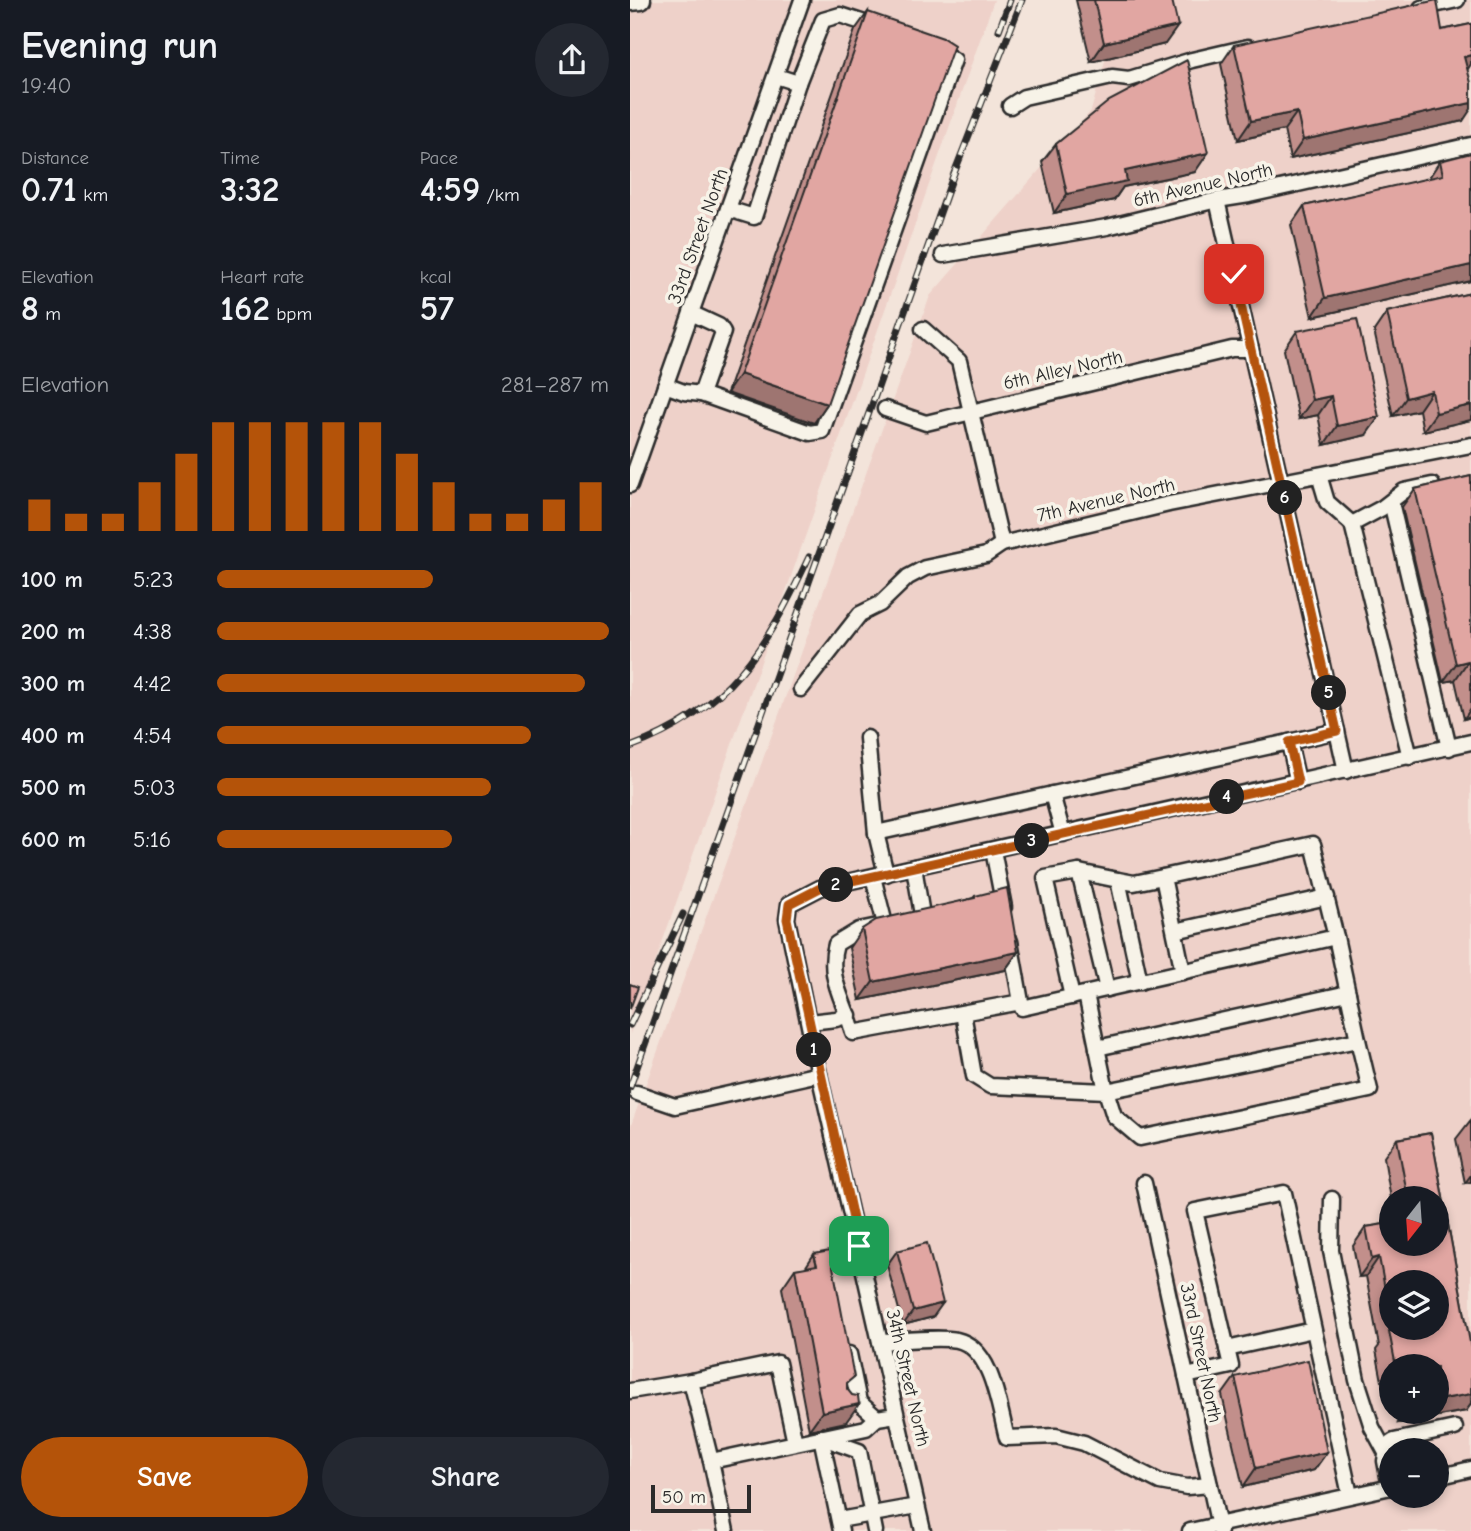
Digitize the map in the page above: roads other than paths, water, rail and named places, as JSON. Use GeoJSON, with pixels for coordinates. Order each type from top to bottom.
{"type":"FeatureCollection","features":[{"type":"Feature","properties":{"kind":"main road"},"geometry":{"type":"LineString","coordinates":[[630,1],[641,0]]}},
{"type":"Feature","properties":{"kind":"street","name":"33rd Street North"},"geometry":{"type":"LineString","coordinates":[[630,485],[802,0]]}},
{"type":"Feature","properties":{"kind":"street"},"geometry":{"type":"LineString","coordinates":[[1403,12],[1457,0]]}},
{"type":"Feature","properties":{"kind":"street"},"geometry":{"type":"LineString","coordinates":[[728,209],[754,216],[798,83],[823,20],[839,15],[886,30]]}},
{"type":"Feature","properties":{"kind":"street"},"geometry":{"type":"LineString","coordinates":[[665,385],[684,392],[701,394],[810,433],[822,431],[954,60],[921,40]]}},
{"type":"Feature","properties":{"kind":"street"},"geometry":{"type":"LineString","coordinates":[[1010,106],[1024,97],[1112,77],[1129,79],[1192,60],[1268,43]]}},
{"type":"Feature","properties":{"kind":"street"},"geometry":{"type":"LineString","coordinates":[[776,76],[798,83]]}},
{"type":"Feature","properties":{"kind":"street"},"geometry":{"type":"LineString","coordinates":[[756,131],[779,139]]}},
{"type":"Feature","properties":{"kind":"street","name":"6th Avenue North"},"geometry":{"type":"LineString","coordinates":[[943,255],[1107,227],[1217,200],[1471,145]]}},
{"type":"Feature","properties":{"kind":"street"},"geometry":{"type":"LineString","coordinates":[[1217,200],[1346,771]]}},
{"type":"Feature","properties":{"kind":"street"},"geometry":{"type":"LineString","coordinates":[[691,313],[719,326],[723,332],[701,394]]}},
{"type":"Feature","properties":{"kind":"street"},"geometry":{"type":"LineString","coordinates":[[923,330],[960,361],[1002,544]]}},
{"type":"Feature","properties":{"kind":"street","name":"6th Alley North"},"geometry":{"type":"LineString","coordinates":[[886,410],[926,423],[1232,349],[1251,349]]}},
{"type":"Feature","properties":{"kind":"street","name":"7th Avenue North"},"geometry":{"type":"LineString","coordinates":[[801,689],[860,614],[880,604],[908,577],[925,568],[986,555],[1002,544],[1169,504],[1471,445]]}},
{"type":"Feature","properties":{"kind":"street"},"geometry":{"type":"LineString","coordinates":[[1319,475],[1327,502],[1352,524],[1410,757]]}},
{"type":"Feature","properties":{"kind":"street"},"geometry":{"type":"LineString","coordinates":[[1352,524],[1391,502],[1404,491],[1444,483]]}},
{"type":"Feature","properties":{"kind":"street"},"geometry":{"type":"LineString","coordinates":[[1391,502],[1448,748]]}},
{"type":"Feature","properties":{"kind":"street"},"geometry":{"type":"LineString","coordinates":[[876,833],[1337,731]]}},
{"type":"Feature","properties":{"kind":"street"},"geometry":{"type":"LineString","coordinates":[[867,738],[879,875],[910,918]]}},
{"type":"Feature","properties":{"kind":"street"},"geometry":{"type":"LineString","coordinates":[[1289,742],[1298,782]]}},
{"type":"Feature","properties":{"kind":"street"},"geometry":{"type":"LineString","coordinates":[[879,875],[1471,743]]}},
{"type":"Feature","properties":{"kind":"street"},"geometry":{"type":"LineString","coordinates":[[1052,794],[1063,834]]}},
{"type":"Feature","properties":{"kind":"street"},"geometry":{"type":"LineString","coordinates":[[1313,844],[1370,1090],[1140,1138],[1114,1116],[1097,1048],[1045,878],[1079,872],[1118,880],[1134,883],[1313,844]]}},
{"type":"Feature","properties":{"kind":"street"},"geometry":{"type":"LineString","coordinates":[[993,850],[995,897],[1007,925],[1023,1008],[1336,937]]}},
{"type":"Feature","properties":{"kind":"street"},"geometry":{"type":"LineString","coordinates":[[910,918],[914,867]]}},
{"type":"Feature","properties":{"kind":"street"},"geometry":{"type":"LineString","coordinates":[[1079,872],[1107,989]]}},
{"type":"Feature","properties":{"kind":"street","name":"34th Street North"},"geometry":{"type":"LineString","coordinates":[[879,875],[820,888],[789,904],[787,919],[819,1074],[923,1531]]}},
{"type":"Feature","properties":{"kind":"street"},"geometry":{"type":"LineString","coordinates":[[1163,877],[1183,972]]}},
{"type":"Feature","properties":{"kind":"street"},"geometry":{"type":"LineString","coordinates":[[1118,880],[1140,982]]}},
{"type":"Feature","properties":{"kind":"street"},"geometry":{"type":"LineString","coordinates":[[1175,931],[1327,897]]}},
{"type":"Feature","properties":{"kind":"street"},"geometry":{"type":"LineString","coordinates":[[910,918],[859,930],[836,944],[832,974],[853,1032],[1021,1002]]}},
{"type":"Feature","properties":{"kind":"street"},"geometry":{"type":"LineString","coordinates":[[1097,1048],[1348,993]]}},
{"type":"Feature","properties":{"kind":"street"},"geometry":{"type":"LineString","coordinates":[[963,1013],[974,1076],[990,1086],[1106,1091],[1358,1040]]}},
{"type":"Feature","properties":{"kind":"street"},"geometry":{"type":"LineString","coordinates":[[809,1022],[849,1015]]}},
{"type":"Feature","properties":{"kind":"street"},"geometry":{"type":"LineString","coordinates":[[637,1094],[675,1106],[819,1074]]}},
{"type":"Feature","properties":{"kind":"street","name":"33rd Street North"},"geometry":{"type":"LineString","coordinates":[[1144,1184],[1219,1528]]}},
{"type":"Feature","properties":{"kind":"street"},"geometry":{"type":"LineString","coordinates":[[1186,1376],[1231,1366],[1195,1211],[1284,1192],[1350,1496]]}},
{"type":"Feature","properties":{"kind":"street"},"geometry":{"type":"LineString","coordinates":[[1332,1199],[1331,1251],[1357,1380],[1372,1427],[1379,1440]]}},
{"type":"Feature","properties":{"kind":"street"},"geometry":{"type":"LineString","coordinates":[[1227,1349],[1313,1330]]}},
{"type":"Feature","properties":{"kind":"street"},"geometry":{"type":"LineString","coordinates":[[845,1335],[859,1402],[877,1418]]}},
{"type":"Feature","properties":{"kind":"street"},"geometry":{"type":"LineString","coordinates":[[880,1342],[955,1339],[969,1345],[986,1362],[1007,1438],[1056,1436],[1084,1443],[1109,1454],[1160,1482],[1187,1487],[1210,1485]]}},
{"type":"Feature","properties":{"kind":"street"},"geometry":{"type":"LineString","coordinates":[[630,1391],[778,1363],[795,1443]]}},
{"type":"Feature","properties":{"kind":"street"},"geometry":{"type":"LineString","coordinates":[[691,1381],[726,1531]]}},
{"type":"Feature","properties":{"kind":"street"},"geometry":{"type":"LineString","coordinates":[[843,1405],[859,1402]]}},
{"type":"Feature","properties":{"kind":"street"},"geometry":{"type":"LineString","coordinates":[[789,1414],[805,1411]]}},
{"type":"Feature","properties":{"kind":"street"},"geometry":{"type":"LineString","coordinates":[[711,1461],[866,1429],[877,1418],[896,1415]]}},
{"type":"Feature","properties":{"kind":"street"},"geometry":{"type":"LineString","coordinates":[[1408,1438],[1455,1428]]}},
{"type":"Feature","properties":{"kind":"street"},"geometry":{"type":"LineString","coordinates":[[821,1437],[859,1451],[875,1531]]}},
{"type":"Feature","properties":{"kind":"street"},"geometry":{"type":"LineString","coordinates":[[821,1437],[840,1525],[871,1513],[917,1506]]}},
{"type":"Feature","properties":{"kind":"street"},"geometry":{"type":"LineString","coordinates":[[1449,1474],[1471,1469]]}},
{"type":"Feature","properties":{"kind":"street"},"geometry":{"type":"LineString","coordinates":[[1189,1531],[1219,1528],[1379,1490]]}},
{"type":"Feature","properties":{"kind":"railway"},"geometry":{"type":"LineString","coordinates":[[999,30],[1010,0]]}},
{"type":"Feature","properties":{"kind":"railway"},"geometry":{"type":"LineString","coordinates":[[630,1087],[953,176],[1022,0]]}},
{"type":"Feature","properties":{"kind":"railway"},"geometry":{"type":"LineString","coordinates":[[630,747],[694,715],[719,695],[741,672],[777,620],[809,557]]}},
{"type":"Feature","properties":{"kind":"railway"},"geometry":{"type":"LineString","coordinates":[[630,1025],[683,914]]}}]}
